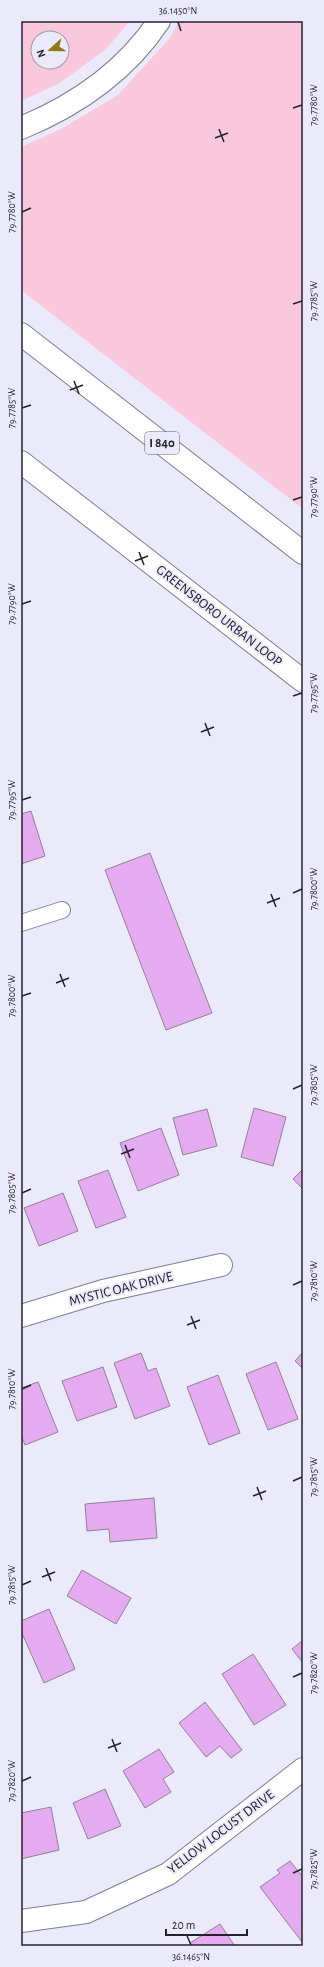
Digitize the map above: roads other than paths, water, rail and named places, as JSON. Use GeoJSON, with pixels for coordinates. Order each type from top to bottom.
{"type":"FeatureCollection","features":[{"type":"Feature","properties":{"kind":"main road"},"geometry":{"type":"LineString","coordinates":[[21,128],[49,117],[77,101],[104,82],[128,60],[159,21]]}},
{"type":"Feature","properties":{"kind":"main road","name":"I 840"},"geometry":{"type":"LineString","coordinates":[[21,334],[303,552]]}},
{"type":"Feature","properties":{"kind":"main road","name":"GREENSBORO URBAN LOOP"},"geometry":{"type":"LineString","coordinates":[[21,462],[303,681]]}},
{"type":"Feature","properties":{"kind":"main road","name":"MYSTIC OAK DRIVE"},"geometry":{"type":"LineString","coordinates":[[21,1316],[103,1291],[221,1265]]}},
{"type":"Feature","properties":{"kind":"main road","name":"YELLOW LOCUST DRIVE"},"geometry":{"type":"LineString","coordinates":[[21,1921],[86,1912],[168,1874],[303,1769]]}},
{"type":"Feature","properties":{"kind":"lane"},"geometry":{"type":"LineString","coordinates":[[21,923],[62,910]]}}]}
